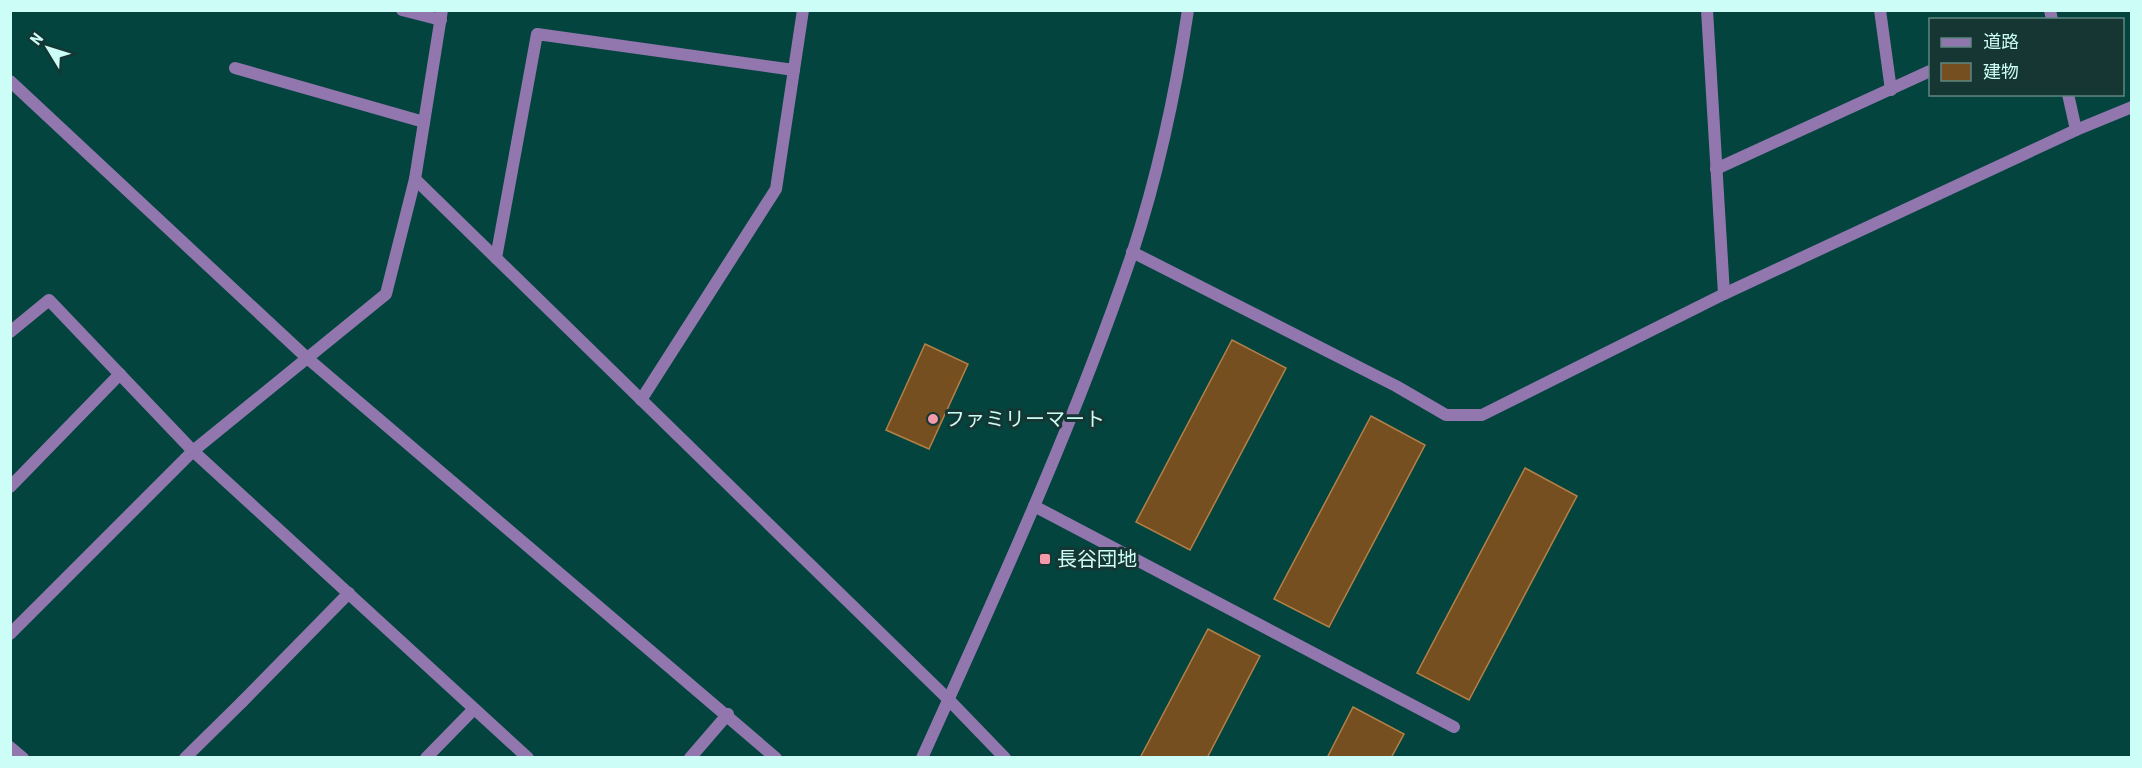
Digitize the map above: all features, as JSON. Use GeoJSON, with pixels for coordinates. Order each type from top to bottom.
{"type":"FeatureCollection","features":[{"type":"Feature","properties":{"kind":"street"},"geometry":{"type":"LineString","coordinates":[[10,633],[194,451],[306,357],[386,294],[415,179],[442,15],[402,10]]}},
{"type":"Feature","properties":{"kind":"street"},"geometry":{"type":"LineString","coordinates":[[641,400],[776,189],[803,10]]}},
{"type":"Feature","properties":{"kind":"street"},"geometry":{"type":"LineString","coordinates":[[922,758],[1069,427],[1132,252],[1178,72],[1188,10]]}},
{"type":"Feature","properties":{"kind":"street"},"geometry":{"type":"LineString","coordinates":[[1707,10],[1724,294]]}},
{"type":"Feature","properties":{"kind":"street"},"geometry":{"type":"LineString","coordinates":[[1880,10],[1891,90]]}},
{"type":"Feature","properties":{"kind":"street"},"geometry":{"type":"LineString","coordinates":[[496,258],[537,34],[794,70]]}},
{"type":"Feature","properties":{"kind":"street"},"geometry":{"type":"LineString","coordinates":[[235,68],[424,122]]}},
{"type":"Feature","properties":{"kind":"street"},"geometry":{"type":"LineString","coordinates":[[1716,169],[1929,71]]}},
{"type":"Feature","properties":{"kind":"street"},"geometry":{"type":"LineString","coordinates":[[10,81],[306,357],[728,714],[776,758]]}},
{"type":"Feature","properties":{"kind":"street"},"geometry":{"type":"LineString","coordinates":[[2068,96],[2076,130]]}},
{"type":"Feature","properties":{"kind":"street"},"geometry":{"type":"LineString","coordinates":[[1132,252],[1396,386],[1446,415],[1482,415],[1724,294],[2076,130],[2132,107]]}},
{"type":"Feature","properties":{"kind":"street"},"geometry":{"type":"LineString","coordinates":[[415,179],[948,699],[1005,758]]}},
{"type":"Feature","properties":{"kind":"street"},"geometry":{"type":"LineString","coordinates":[[10,332],[49,300],[194,451],[528,758]]}},
{"type":"Feature","properties":{"kind":"street"},"geometry":{"type":"LineString","coordinates":[[10,487],[120,374]]}},
{"type":"Feature","properties":{"kind":"street"},"geometry":{"type":"LineString","coordinates":[[1034,506],[1454,728]]}},
{"type":"Feature","properties":{"kind":"street"},"geometry":{"type":"LineString","coordinates":[[184,758],[349,593]]}},
{"type":"Feature","properties":{"kind":"street"},"geometry":{"type":"LineString","coordinates":[[426,758],[474,709]]}},
{"type":"Feature","properties":{"kind":"street"},"geometry":{"type":"LineString","coordinates":[[690,758],[728,714]]}},
{"type":"Feature","properties":{"kind":"street"},"geometry":{"type":"LineString","coordinates":[[10,747],[23,758]]}},
{"type":"Feature","properties":{"kind":"building"},"geometry":{"type":"Polygon","coordinates":[[[1232,340],[1286,368],[1190,550],[1136,522],[1232,340]]]}},
{"type":"Feature","properties":{"kind":"building"},"geometry":{"type":"Polygon","coordinates":[[[925,344],[968,364],[929,449],[886,430],[925,344]]]}},
{"type":"Feature","properties":{"kind":"building"},"geometry":{"type":"Polygon","coordinates":[[[1371,416],[1425,445],[1329,627],[1274,599],[1371,416]]]}},
{"type":"Feature","properties":{"kind":"building"},"geometry":{"type":"Polygon","coordinates":[[[1525,468],[1577,496],[1469,700],[1417,673],[1525,468]]]}},
{"type":"Feature","properties":{"kind":"building"},"geometry":{"type":"Polygon","coordinates":[[[1208,629],[1260,656],[1207,758],[1140,758],[1208,629]]]}},
{"type":"Feature","properties":{"kind":"building"},"geometry":{"type":"Polygon","coordinates":[[[1353,707],[1404,734],[1391,758],[1327,758],[1353,707]]]}},
{"type":"Feature","properties":{"kind":"place","name":"ファミリーマート"},"geometry":{"type":"Point","coordinates":[933,419]}},
{"type":"Feature","properties":{"kind":"place","name":"長谷団地"},"geometry":{"type":"Point","coordinates":[1045,559]}}]}
